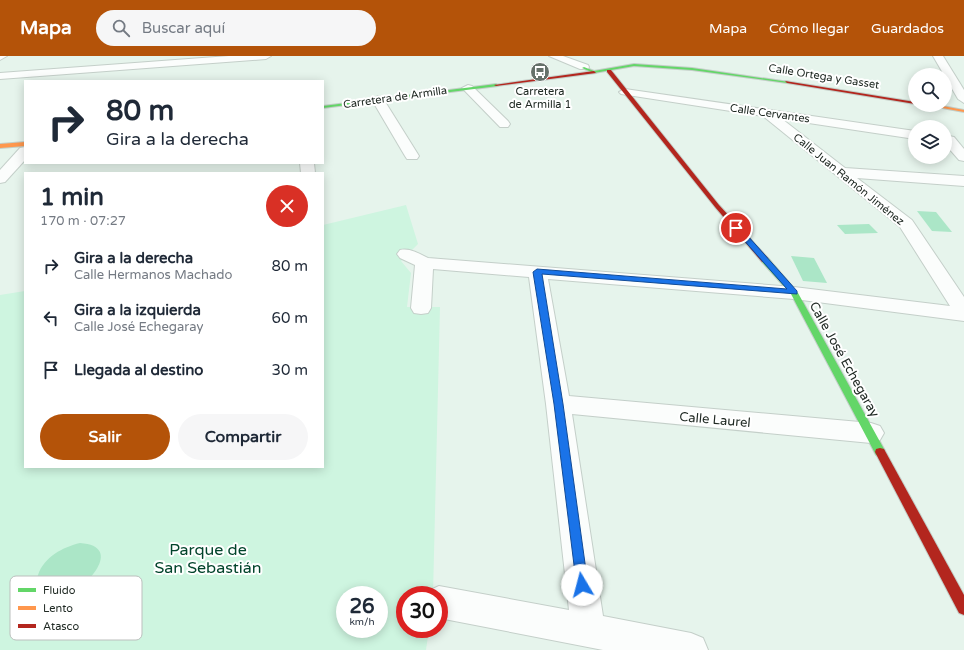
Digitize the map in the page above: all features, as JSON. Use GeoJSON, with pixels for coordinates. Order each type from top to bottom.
{"type":"FeatureCollection","features":[{"type":"Feature","properties":{"kind":"street"},"geometry":{"type":"LineString","coordinates":[[87,80],[97,70],[116,56]]}},
{"type":"Feature","properties":{"kind":"street"},"geometry":{"type":"LineString","coordinates":[[0,76],[97,70],[266,56]]}},
{"type":"Feature","properties":{"kind":"street"},"geometry":{"type":"LineString","coordinates":[[554,56],[594,72]]}},
{"type":"Feature","properties":{"kind":"street","name":"Carretera de Armilla"},"geometry":{"type":"LineString","coordinates":[[324,107],[517,81],[584,68],[628,56]]}},
{"type":"Feature","properties":{"kind":"street"},"geometry":{"type":"LineString","coordinates":[[615,60],[634,65],[654,56]]}},
{"type":"Feature","properties":{"kind":"street"},"geometry":{"type":"LineString","coordinates":[[938,56],[964,99]]}},
{"type":"Feature","properties":{"kind":"street","name":"Carretera de Armilla"},"geometry":{"type":"LineString","coordinates":[[517,81],[532,81],[609,71],[634,65]]}},
{"type":"Feature","properties":{"kind":"street","name":"Calle Ortega y Gasset"},"geometry":{"type":"LineString","coordinates":[[634,65],[740,74],[908,102]]}},
{"type":"Feature","properties":{"kind":"street","name":"Calle José Echegaray"},"geometry":{"type":"LineString","coordinates":[[609,71],[717,206],[794,292],[964,608]]}},
{"type":"Feature","properties":{"kind":"street"},"geometry":{"type":"LineString","coordinates":[[468,88],[504,124]]}},
{"type":"Feature","properties":{"kind":"street","name":"Calle Cervantes"},"geometry":{"type":"LineString","coordinates":[[625,92],[908,134]]}},
{"type":"Feature","properties":{"kind":"street"},"geometry":{"type":"LineString","coordinates":[[378,100],[412,156]]}},
{"type":"Feature","properties":{"kind":"street"},"geometry":{"type":"LineString","coordinates":[[952,109],[964,111]]}},
{"type":"Feature","properties":{"kind":"street","name":"Calle Juan Ramón Jiménez"},"geometry":{"type":"LineString","coordinates":[[767,113],[906,224],[964,313]]}},
{"type":"Feature","properties":{"kind":"street"},"geometry":{"type":"LineString","coordinates":[[952,140],[964,142]]}},
{"type":"Feature","properties":{"kind":"street"},"geometry":{"type":"LineString","coordinates":[[952,144],[964,156]]}},
{"type":"Feature","properties":{"kind":"street"},"geometry":{"type":"LineString","coordinates":[[0,146],[23,145]]}},
{"type":"Feature","properties":{"kind":"street"},"geometry":{"type":"LineString","coordinates":[[0,179],[23,145]]}},
{"type":"Feature","properties":{"kind":"street"},"geometry":{"type":"LineString","coordinates":[[842,172],[964,181]]}},
{"type":"Feature","properties":{"kind":"street"},"geometry":{"type":"LineString","coordinates":[[406,254],[424,263],[794,292],[964,313]]}},
{"type":"Feature","properties":{"kind":"street"},"geometry":{"type":"LineString","coordinates":[[421,308],[424,263]]}},
{"type":"Feature","properties":{"kind":"street"},"geometry":{"type":"LineString","coordinates":[[537,272],[558,404],[588,630]]}},
{"type":"Feature","properties":{"kind":"street","name":"Calle Laurel"},"geometry":{"type":"LineString","coordinates":[[558,404],[871,433]]}},
{"type":"Feature","properties":{"kind":"street"},"geometry":{"type":"LineString","coordinates":[[448,604],[691,650]]}},
{"type":"Feature","properties":{"kind":"green space","name":"Parque de San Sebastián"},"geometry":{"type":"Polygon","coordinates":[[[406,205],[418,244],[401,261],[411,273],[407,307],[440,307],[433,586],[396,586],[396,638],[428,638],[426,650],[0,650],[0,295],[24,291],[24,468],[324,468],[324,225],[406,205]]]}},
{"type":"Feature","properties":{"kind":"shaded area"},"geometry":{"type":"Polygon","coordinates":[[[917,211],[936,212],[952,232],[932,231],[917,211]]]}},
{"type":"Feature","properties":{"kind":"shaded area"},"geometry":{"type":"Polygon","coordinates":[[[869,224],[878,233],[845,234],[837,225],[869,224]]]}},
{"type":"Feature","properties":{"kind":"shaded area"},"geometry":{"type":"Polygon","coordinates":[[[791,256],[814,258],[827,283],[803,281],[791,256]]]}},
{"type":"Feature","properties":{"kind":"shaded area"},"geometry":{"type":"Polygon","coordinates":[[[80,543],[93,546],[100,552],[101,559],[92,576],[38,576],[49,558],[67,547],[80,543]]]}},
{"type":"Feature","properties":{"kind":"traffic: fast"},"geometry":{"type":"LineString","coordinates":[[584,68],[594,72],[634,65],[692,69],[787,82]]}},
{"type":"Feature","properties":{"kind":"traffic: fast"},"geometry":{"type":"LineString","coordinates":[[324,107],[496,85]]}},
{"type":"Feature","properties":{"kind":"traffic: fast"},"geometry":{"type":"LineString","coordinates":[[765,260],[794,293],[880,452]]}},
{"type":"Feature","properties":{"kind":"traffic: slow"},"geometry":{"type":"LineString","coordinates":[[952,109],[964,111]]}},
{"type":"Feature","properties":{"kind":"traffic: slow"},"geometry":{"type":"LineString","coordinates":[[0,146],[24,144]]}},
{"type":"Feature","properties":{"kind":"traffic: jam"},"geometry":{"type":"LineString","coordinates":[[609,71],[717,206],[765,260]]}},
{"type":"Feature","properties":{"kind":"traffic: jam"},"geometry":{"type":"LineString","coordinates":[[496,85],[594,72]]}},
{"type":"Feature","properties":{"kind":"traffic: jam"},"geometry":{"type":"LineString","coordinates":[[787,82],[908,102]]}},
{"type":"Feature","properties":{"kind":"traffic: jam"},"geometry":{"type":"LineString","coordinates":[[880,452],[964,608]]}},
{"type":"Feature","properties":{"kind":"place","name":"Carretera de Armilla 1"},"geometry":{"type":"Point","coordinates":[540,72]}},
{"type":"Feature","properties":{"kind":"route"},"geometry":{"type":"LineString","coordinates":[[582,585],[558,404],[537,272],[794,292],[736,228]]}}]}
